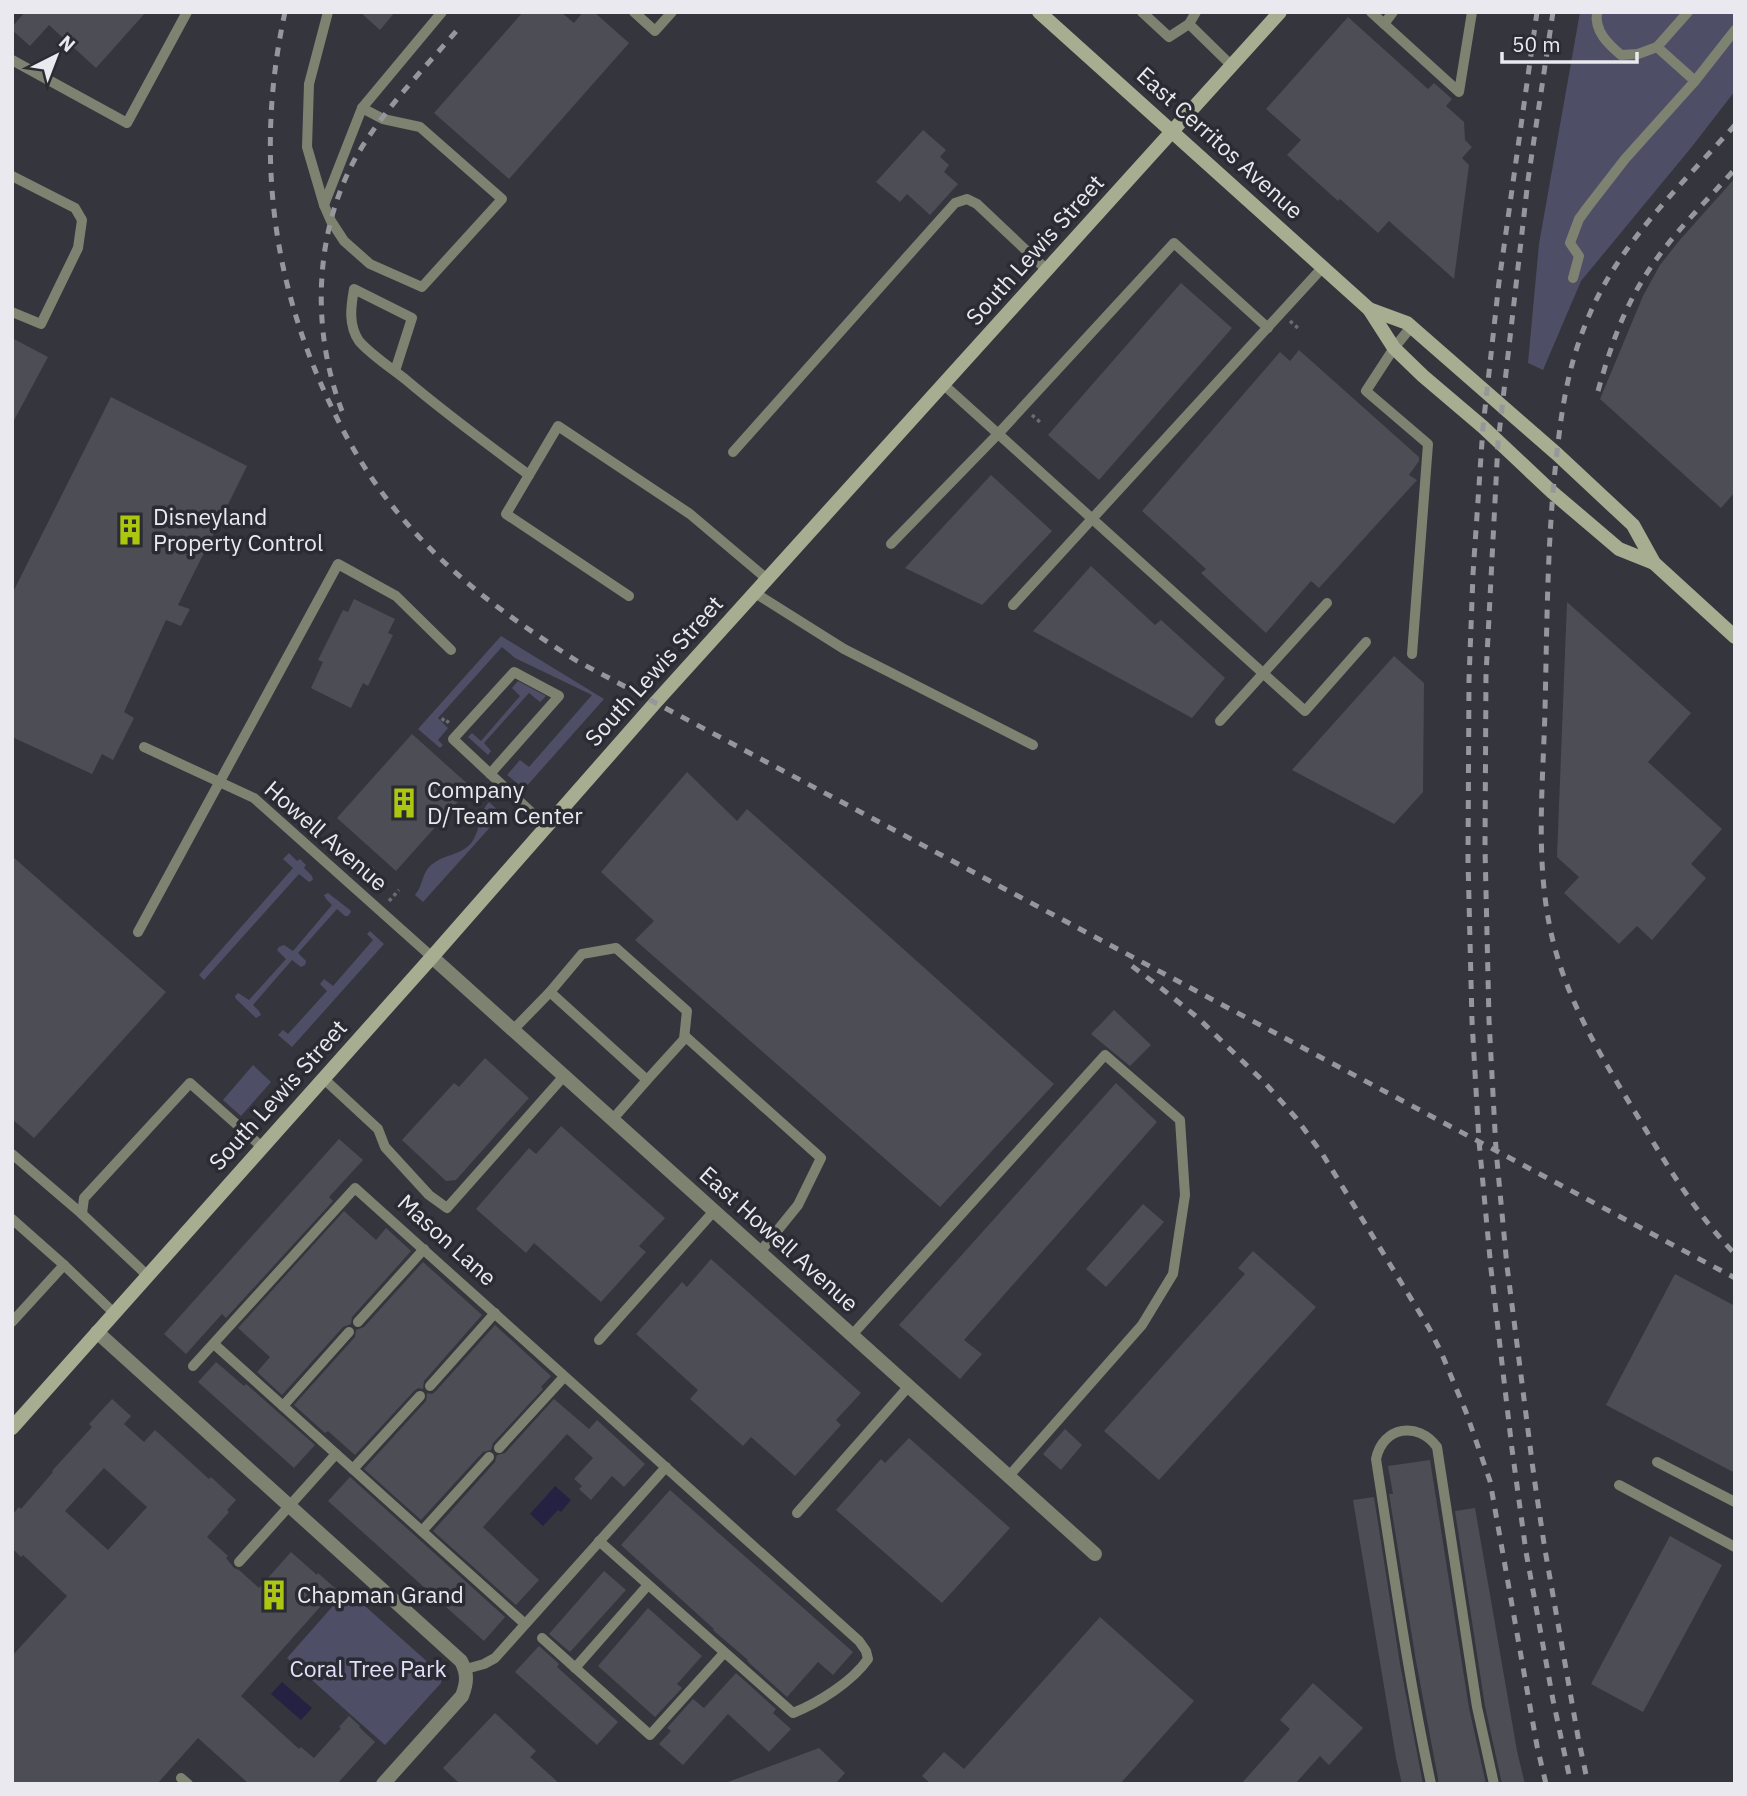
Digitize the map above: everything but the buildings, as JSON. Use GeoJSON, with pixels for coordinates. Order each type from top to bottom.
{"type":"FeatureCollection","features":[{"type":"Feature","properties":{"kind":"main road","name":"East Cerritos Avenue"},"geometry":{"type":"LineString","coordinates":[[1040,12],[1369,309],[1394,348],[1552,492],[1619,549],[1654,563]]}},
{"type":"Feature","properties":{"kind":"main road","name":"South Lewis Street"},"geometry":{"type":"LineString","coordinates":[[12,1428],[655,703],[1280,12]]}},
{"type":"Feature","properties":{"kind":"main road","name":"East Cerritos Avenue"},"geometry":{"type":"LineString","coordinates":[[1369,309],[1407,323],[1548,446],[1633,525],[1654,563],[1735,637]]}},
{"type":"Feature","properties":{"kind":"street","name":"East Howell Avenue"},"geometry":{"type":"LineString","coordinates":[[432,957],[1095,1554]]}},
{"type":"Feature","properties":{"kind":"street"},"geometry":{"type":"LineString","coordinates":[[97,1332],[461,1661],[466,1676],[462,1696],[383,1784]]}},
{"type":"Feature","properties":{"kind":"lane"},"geometry":{"type":"LineString","coordinates":[[12,60],[127,123],[187,12]]}},
{"type":"Feature","properties":{"kind":"lane"},"geometry":{"type":"LineString","coordinates":[[328,12],[309,84],[307,147],[324,205],[344,241],[370,264],[422,287],[502,198],[420,127],[383,119],[362,107]]}},
{"type":"Feature","properties":{"kind":"lane"},"geometry":{"type":"LineString","coordinates":[[324,205],[362,107],[442,12]]}},
{"type":"Feature","properties":{"kind":"lane"},"geometry":{"type":"LineString","coordinates":[[634,12],[655,31],[672,12]]}},
{"type":"Feature","properties":{"kind":"lane"},"geometry":{"type":"LineString","coordinates":[[1142,12],[1169,37],[1189,24],[1196,12]]}},
{"type":"Feature","properties":{"kind":"lane"},"geometry":{"type":"LineString","coordinates":[[1371,12],[1459,92],[1472,12]]}},
{"type":"Feature","properties":{"kind":"lane"},"geometry":{"type":"LineString","coordinates":[[1384,24],[1393,12]]}},
{"type":"Feature","properties":{"kind":"lane"},"geometry":{"type":"LineString","coordinates":[[1597,12],[1596,22],[1607,43],[1621,55],[1638,54],[1657,47],[1688,12]]}},
{"type":"Feature","properties":{"kind":"lane"},"geometry":{"type":"LineString","coordinates":[[1189,24],[1232,66]]}},
{"type":"Feature","properties":{"kind":"lane"},"geometry":{"type":"LineString","coordinates":[[1573,278],[1579,256],[1570,243],[1579,219],[1625,159],[1695,81],[1735,30]]}},
{"type":"Feature","properties":{"kind":"lane"},"geometry":{"type":"LineString","coordinates":[[1657,47],[1695,81]]}},
{"type":"Feature","properties":{"kind":"lane"},"geometry":{"type":"LineString","coordinates":[[12,176],[75,208],[82,220],[78,248],[41,324],[12,312]]}},
{"type":"Feature","properties":{"kind":"lane"},"geometry":{"type":"LineString","coordinates":[[733,452],[946,213],[961,200],[971,200],[977,204],[1047,270]]}},
{"type":"Feature","properties":{"kind":"lane"},"geometry":{"type":"LineString","coordinates":[[891,544],[998,434],[1174,243],[1268,328]]}},
{"type":"Feature","properties":{"kind":"lane"},"geometry":{"type":"LineString","coordinates":[[1013,605],[1323,267]]}},
{"type":"Feature","properties":{"kind":"lane"},"geometry":{"type":"LineString","coordinates":[[395,371],[412,318],[354,289],[349,314],[358,339],[395,371],[444,412],[528,475]]}},
{"type":"Feature","properties":{"kind":"lane"},"geometry":{"type":"LineString","coordinates":[[1411,327],[1366,391],[1428,443],[1412,654]]}},
{"type":"Feature","properties":{"kind":"lane"},"geometry":{"type":"LineString","coordinates":[[944,385],[1305,711],[1366,642]]}},
{"type":"Feature","properties":{"kind":"lane"},"geometry":{"type":"LineString","coordinates":[[629,596],[506,514],[558,426],[690,514],[767,579]]}},
{"type":"Feature","properties":{"kind":"lane"},"geometry":{"type":"LineString","coordinates":[[138,932],[338,564],[396,596],[451,650]]}},
{"type":"Feature","properties":{"kind":"lane"},"geometry":{"type":"LineString","coordinates":[[755,593],[844,649],[1033,745]]}},
{"type":"Feature","properties":{"kind":"lane"},"geometry":{"type":"LineString","coordinates":[[1220,721],[1327,603]]}},
{"type":"Feature","properties":{"kind":"lane"},"geometry":{"type":"LineString","coordinates":[[490,774],[559,696],[514,671],[453,739],[490,774],[547,827]]}},
{"type":"Feature","properties":{"kind":"lane","name":"Howell Avenue"},"geometry":{"type":"LineString","coordinates":[[144,747],[254,798],[432,957]]}},
{"type":"Feature","properties":{"kind":"lane"},"geometry":{"type":"LineString","coordinates":[[513,1030],[582,954],[616,948],[687,1012],[684,1039],[612,1120]]}},
{"type":"Feature","properties":{"kind":"lane"},"geometry":{"type":"LineString","coordinates":[[550,992],[647,1080]]}},
{"type":"Feature","properties":{"kind":"lane"},"geometry":{"type":"LineString","coordinates":[[684,1039],[687,1037],[821,1158],[798,1205],[760,1252]]}},
{"type":"Feature","properties":{"kind":"lane"},"geometry":{"type":"LineString","coordinates":[[852,1335],[1105,1055],[1180,1120],[1185,1195],[1173,1275],[1142,1325],[1009,1476]]}},
{"type":"Feature","properties":{"kind":"lane"},"geometry":{"type":"LineString","coordinates":[[324,1079],[378,1129],[386,1147],[429,1195],[447,1208],[564,1076]]}},
{"type":"Feature","properties":{"kind":"lane"},"geometry":{"type":"LineString","coordinates":[[82,1214],[84,1198],[190,1083],[262,1147]]}},
{"type":"Feature","properties":{"kind":"lane"},"geometry":{"type":"LineString","coordinates":[[12,1154],[148,1276]]}},
{"type":"Feature","properties":{"kind":"lane","name":"Mason Lane"},"geometry":{"type":"LineString","coordinates":[[194,1366],[355,1188],[859,1641],[868,1659],[828,1694],[793,1713],[599,1541]]}},
{"type":"Feature","properties":{"kind":"lane"},"geometry":{"type":"LineString","coordinates":[[599,1340],[714,1210]]}},
{"type":"Feature","properties":{"kind":"lane"},"geometry":{"type":"LineString","coordinates":[[12,1219],[114,1313]]}},
{"type":"Feature","properties":{"kind":"lane"},"geometry":{"type":"LineString","coordinates":[[358,1322],[424,1249]]}},
{"type":"Feature","properties":{"kind":"lane"},"geometry":{"type":"LineString","coordinates":[[12,1322],[64,1265]]}},
{"type":"Feature","properties":{"kind":"lane"},"geometry":{"type":"LineString","coordinates":[[430,1386],[495,1313]]}},
{"type":"Feature","properties":{"kind":"lane"},"geometry":{"type":"LineString","coordinates":[[283,1406],[349,1332]]}},
{"type":"Feature","properties":{"kind":"lane"},"geometry":{"type":"LineString","coordinates":[[214,1344],[525,1624]]}},
{"type":"Feature","properties":{"kind":"lane"},"geometry":{"type":"LineString","coordinates":[[499,1448],[564,1377]]}},
{"type":"Feature","properties":{"kind":"lane"},"geometry":{"type":"LineString","coordinates":[[797,1513],[909,1386]]}},
{"type":"Feature","properties":{"kind":"lane"},"geometry":{"type":"LineString","coordinates":[[353,1469],[420,1396]]}},
{"type":"Feature","properties":{"kind":"lane"},"geometry":{"type":"LineString","coordinates":[[1431,1784],[1419,1728],[1376,1459],[1378,1449],[1385,1440],[1393,1433],[1405,1431],[1413,1431],[1431,1439],[1437,1447],[1477,1707],[1494,1784]]}},
{"type":"Feature","properties":{"kind":"lane"},"geometry":{"type":"LineString","coordinates":[[239,1562],[336,1454]]}},
{"type":"Feature","properties":{"kind":"lane"},"geometry":{"type":"LineString","coordinates":[[422,1531],[489,1457]]}},
{"type":"Feature","properties":{"kind":"lane"},"geometry":{"type":"LineString","coordinates":[[1657,1462],[1735,1502]]}},
{"type":"Feature","properties":{"kind":"lane"},"geometry":{"type":"LineString","coordinates":[[466,1676],[495,1658],[666,1467]]}},
{"type":"Feature","properties":{"kind":"lane"},"geometry":{"type":"LineString","coordinates":[[1619,1485],[1735,1547]]}},
{"type":"Feature","properties":{"kind":"lane"},"geometry":{"type":"LineString","coordinates":[[575,1668],[648,1585]]}},
{"type":"Feature","properties":{"kind":"lane"},"geometry":{"type":"LineString","coordinates":[[542,1638],[650,1735],[724,1653]]}},
{"type":"Feature","properties":{"kind":"path"},"geometry":{"type":"LineString","coordinates":[[1289,319],[1299,329]]}},
{"type":"Feature","properties":{"kind":"path"},"geometry":{"type":"LineString","coordinates":[[1030,413],[1041,423]]}},
{"type":"Feature","properties":{"kind":"path"},"geometry":{"type":"LineString","coordinates":[[442,721],[444,718],[450,724]]}},
{"type":"Feature","properties":{"kind":"path"},"geometry":{"type":"LineString","coordinates":[[363,878],[373,867]]}},
{"type":"Feature","properties":{"kind":"path"},"geometry":{"type":"LineString","coordinates":[[374,887],[383,876]]}},
{"type":"Feature","properties":{"kind":"path"},"geometry":{"type":"LineString","coordinates":[[389,901],[398,890]]}},
{"type":"Feature","properties":{"kind":"green space"},"geometry":{"type":"Polygon","coordinates":[[[1580,12],[1735,12],[1735,91],[1581,281],[1543,370],[1528,363],[1539,244],[1580,12]]]}},
{"type":"Feature","properties":{"kind":"green space"},"geometry":{"type":"Polygon","coordinates":[[[501,636],[604,699],[524,789],[507,775],[520,760],[529,767],[592,695],[515,658],[502,647],[438,718],[448,728],[438,740],[443,745],[440,748],[418,729],[501,636]]]}},
{"type":"Feature","properties":{"kind":"green space"},"geometry":{"type":"Polygon","coordinates":[[[518,681],[546,696],[540,702],[529,693],[484,743],[491,751],[488,755],[468,737],[472,733],[481,741],[520,696],[512,688],[518,681]]]}},
{"type":"Feature","properties":{"kind":"green space"},"geometry":{"type":"Polygon","coordinates":[[[489,802],[502,814],[423,902],[415,895],[427,870],[439,860],[464,850],[472,842],[489,802]]]}},
{"type":"Feature","properties":{"kind":"green space"},"geometry":{"type":"Polygon","coordinates":[[[289,853],[306,865],[304,868],[313,880],[309,882],[299,874],[204,980],[199,975],[293,868],[283,859],[289,853]]]}},
{"type":"Feature","properties":{"kind":"green space"},"geometry":{"type":"Polygon","coordinates":[[[328,893],[351,912],[345,916],[337,909],[298,953],[306,961],[305,965],[301,967],[292,960],[253,1005],[261,1015],[256,1018],[235,996],[238,993],[249,1000],[286,959],[277,950],[279,947],[284,945],[293,951],[332,905],[324,895],[328,893]]]}},
{"type":"Feature","properties":{"kind":"green space"},"geometry":{"type":"Polygon","coordinates":[[[370,931],[384,944],[292,1047],[278,1035],[283,1030],[288,1034],[327,991],[320,984],[324,979],[333,986],[373,940],[367,934],[370,931]]]}},
{"type":"Feature","properties":{"kind":"green space"},"geometry":{"type":"Polygon","coordinates":[[[253,1065],[271,1082],[241,1116],[223,1100],[253,1065]]]}},
{"type":"Feature","properties":{"kind":"green space","name":"Coral Tree Park"},"geometry":{"type":"Polygon","coordinates":[[[347,1590],[441,1674],[441,1683],[385,1745],[287,1658],[347,1590]]]}},
{"type":"Feature","properties":{"kind":"shaded area"},"geometry":{"type":"Polygon","coordinates":[[[555,1486],[571,1500],[543,1526],[530,1514],[555,1486]]]}},
{"type":"Feature","properties":{"kind":"shaded area"},"geometry":{"type":"Polygon","coordinates":[[[282,1682],[312,1708],[301,1720],[271,1694],[282,1682]]]}},
{"type":"Feature","properties":{"kind":"railway"},"geometry":{"type":"LineString","coordinates":[[285,12],[271,115],[271,165],[274,215],[295,314],[333,410],[362,463],[398,513],[438,557],[504,612],[577,661],[1735,1278]]}},
{"type":"Feature","properties":{"kind":"railway"},"geometry":{"type":"LineString","coordinates":[[1537,12],[1499,282],[1483,427],[1469,680],[1468,860],[1472,1021],[1479,1141],[1491,1269],[1526,1552],[1571,1784]]}},
{"type":"Feature","properties":{"kind":"railway"},"geometry":{"type":"LineString","coordinates":[[1553,12],[1528,180],[1498,443],[1486,675],[1485,848],[1489,1020],[1496,1150],[1507,1266],[1545,1550],[1588,1784]]}},
{"type":"Feature","properties":{"kind":"railway"},"geometry":{"type":"LineString","coordinates":[[342,411],[325,348],[322,315],[325,249],[332,217],[342,186],[367,140],[404,90],[459,28]]}},
{"type":"Feature","properties":{"kind":"railway"},"geometry":{"type":"LineString","coordinates":[[1735,125],[1675,190],[1620,260],[1591,311],[1571,367],[1561,422],[1551,523],[1541,828],[1548,916],[1561,967],[1578,1010],[1611,1072],[1669,1168],[1706,1221],[1735,1254]]}},
{"type":"Feature","properties":{"kind":"railway"},"geometry":{"type":"LineString","coordinates":[[1598,391],[1616,334],[1642,281],[1674,237],[1735,169]]}},
{"type":"Feature","properties":{"kind":"railway"},"geometry":{"type":"LineString","coordinates":[[1132,966],[1197,1017],[1265,1083],[1296,1118],[1323,1155],[1429,1328],[1466,1412],[1490,1481],[1546,1784]]}},
{"type":"Feature","properties":{"kind":"place","name":"Disneyland Property Control"},"geometry":{"type":"Point","coordinates":[130,530]}},
{"type":"Feature","properties":{"kind":"place","name":"Company D/Team Center"},"geometry":{"type":"Point","coordinates":[404,803]}},
{"type":"Feature","properties":{"kind":"place","name":"Chapman Grand"},"geometry":{"type":"Point","coordinates":[274,1595]}}]}
